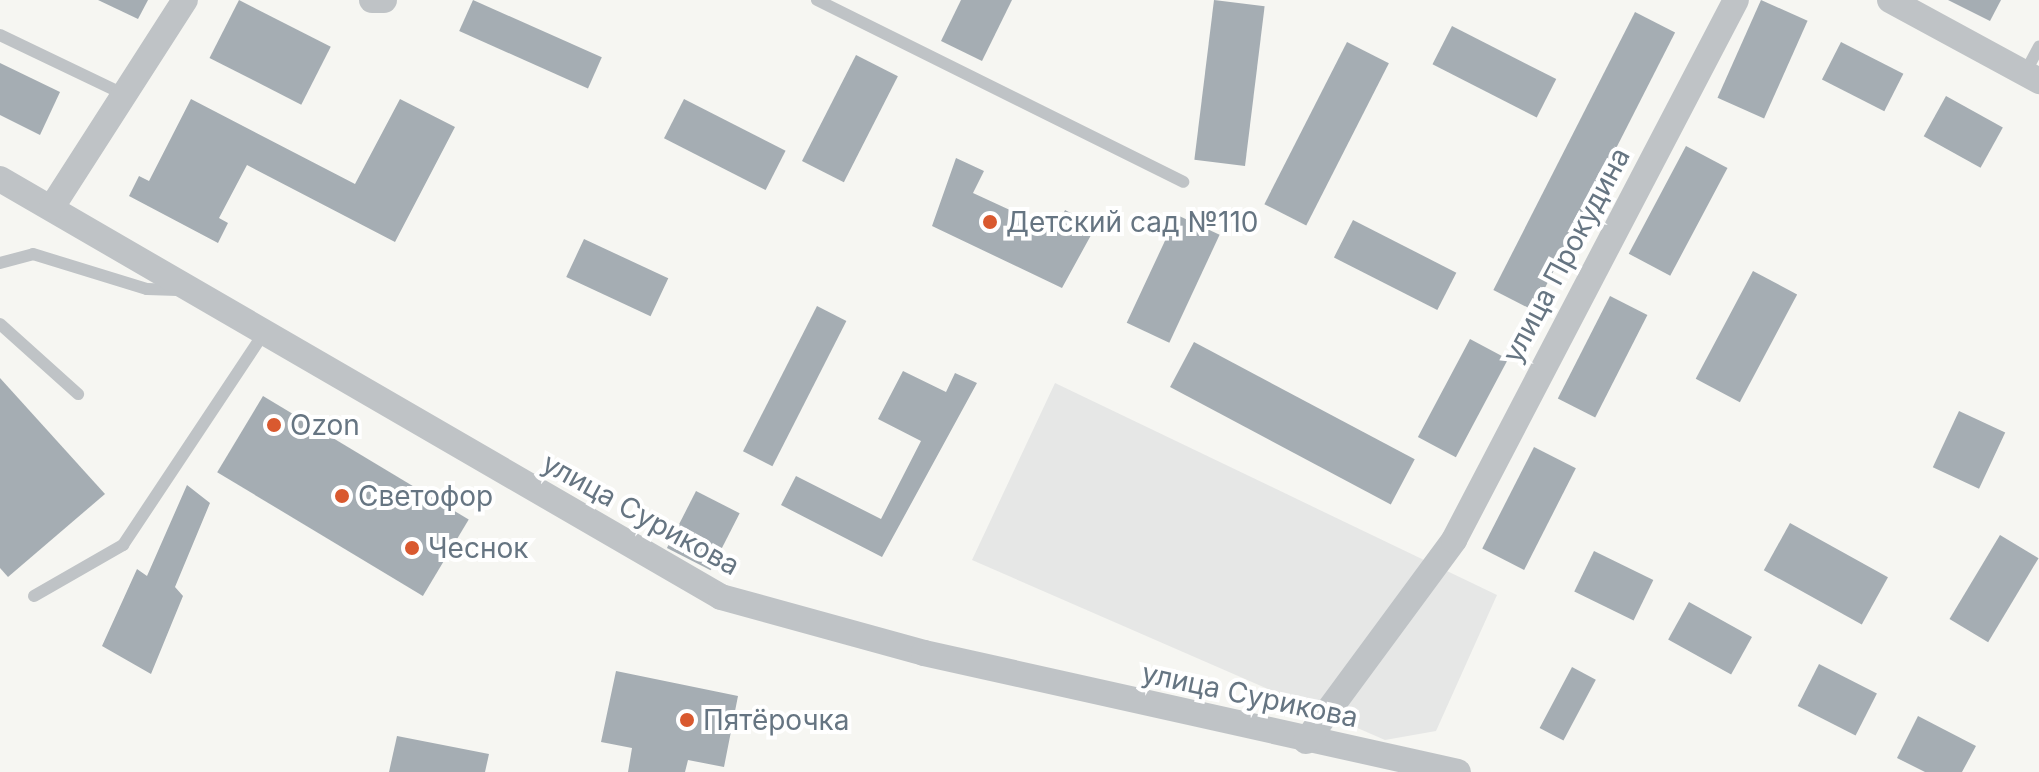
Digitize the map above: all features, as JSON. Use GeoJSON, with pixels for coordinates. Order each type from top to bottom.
{"type":"FeatureCollection","features":[{"type":"Feature","properties":{"kind":"street"},"geometry":{"type":"LineString","coordinates":[[52,207],[121,93],[185,0]]}},
{"type":"Feature","properties":{"kind":"street"},"geometry":{"type":"LineString","coordinates":[[372,0],[384,0]]}},
{"type":"Feature","properties":{"kind":"street","name":"улица Прокудина"},"geometry":{"type":"LineString","coordinates":[[1306,741],[1454,540],[1736,0]]}},
{"type":"Feature","properties":{"kind":"street"},"geometry":{"type":"LineString","coordinates":[[1890,0],[1928,9],[2032,77]]}},
{"type":"Feature","properties":{"kind":"street","name":"улица Сурикова"},"geometry":{"type":"LineString","coordinates":[[0,179],[193,287],[263,334],[721,597],[811,626],[1306,741],[1458,772]]}},
{"type":"Feature","properties":{"kind":"lane"},"geometry":{"type":"LineString","coordinates":[[817,0],[1183,182]]}},
{"type":"Feature","properties":{"kind":"lane"},"geometry":{"type":"LineString","coordinates":[[0,35],[121,93]]}},
{"type":"Feature","properties":{"kind":"lane"},"geometry":{"type":"LineString","coordinates":[[2032,77],[2039,47]]}},
{"type":"Feature","properties":{"kind":"lane"},"geometry":{"type":"LineString","coordinates":[[0,263],[33,254],[147,289],[174,294],[193,287]]}},
{"type":"Feature","properties":{"kind":"lane"},"geometry":{"type":"LineString","coordinates":[[0,324],[78,394]]}},
{"type":"Feature","properties":{"kind":"lane"},"geometry":{"type":"LineString","coordinates":[[34,596],[123,545],[263,334]]}},
{"type":"Feature","properties":{"kind":"shaded area"},"geometry":{"type":"Polygon","coordinates":[[[1055,383],[1497,595],[1436,731],[1385,740],[972,560],[1055,383]]]}},
{"type":"Feature","properties":{"kind":"building"},"geometry":{"type":"Polygon","coordinates":[[[98,0],[148,0],[138,19],[98,0]]]}},
{"type":"Feature","properties":{"kind":"building"},"geometry":{"type":"Polygon","coordinates":[[[239,0],[331,47],[301,105],[209,58],[239,0]]]}},
{"type":"Feature","properties":{"kind":"building"},"geometry":{"type":"Polygon","coordinates":[[[473,0],[602,57],[588,88],[459,31],[473,0]]]}},
{"type":"Feature","properties":{"kind":"building"},"geometry":{"type":"Polygon","coordinates":[[[961,0],[1012,0],[982,61],[941,41],[961,0]]]}},
{"type":"Feature","properties":{"kind":"building"},"geometry":{"type":"Polygon","coordinates":[[[1214,0],[1265,6],[1245,166],[1194,160],[1214,0]]]}},
{"type":"Feature","properties":{"kind":"building"},"geometry":{"type":"Polygon","coordinates":[[[1761,0],[1808,21],[1764,118],[1717,98],[1761,0]]]}},
{"type":"Feature","properties":{"kind":"building"},"geometry":{"type":"Polygon","coordinates":[[[1948,0],[2001,0],[1990,21],[1948,0]]]}},
{"type":"Feature","properties":{"kind":"building"},"geometry":{"type":"Polygon","coordinates":[[[1635,12],[1675,32],[1533,310],[1493,290],[1635,12]]]}},
{"type":"Feature","properties":{"kind":"building"},"geometry":{"type":"Polygon","coordinates":[[[1452,26],[1556,79],[1537,117],[1432,64],[1452,26]]]}},
{"type":"Feature","properties":{"kind":"building"},"geometry":{"type":"Polygon","coordinates":[[[1347,42],[1389,63],[1306,226],[1264,204],[1347,42]]]}},
{"type":"Feature","properties":{"kind":"building"},"geometry":{"type":"Polygon","coordinates":[[[1841,42],[1903,74],[1884,111],[1822,79],[1841,42]]]}},
{"type":"Feature","properties":{"kind":"building"},"geometry":{"type":"Polygon","coordinates":[[[856,55],[898,76],[844,182],[802,161],[856,55]]]}},
{"type":"Feature","properties":{"kind":"building"},"geometry":{"type":"Polygon","coordinates":[[[0,63],[60,92],[40,135],[0,115],[0,63]]]}},
{"type":"Feature","properties":{"kind":"building"},"geometry":{"type":"Polygon","coordinates":[[[1946,96],[2003,128],[1981,168],[1924,136],[1946,96]]]}},
{"type":"Feature","properties":{"kind":"building"},"geometry":{"type":"Polygon","coordinates":[[[191,99],[355,184],[400,99],[455,127],[395,242],[247,165],[219,218],[228,223],[218,243],[129,196],[139,176],[149,181],[191,99]]]}},
{"type":"Feature","properties":{"kind":"building"},"geometry":{"type":"Polygon","coordinates":[[[684,99],[786,151],[766,190],[664,138],[684,99]]]}},
{"type":"Feature","properties":{"kind":"building"},"geometry":{"type":"Polygon","coordinates":[[[1686,146],[1727,168],[1670,276],[1629,254],[1686,146]]]}},
{"type":"Feature","properties":{"kind":"building"},"geometry":{"type":"Polygon","coordinates":[[[956,158],[984,171],[973,193],[1055,231],[1065,210],[1096,226],[1062,288],[932,226],[956,158]]]}},
{"type":"Feature","properties":{"kind":"building"},"geometry":{"type":"Polygon","coordinates":[[[1177,215],[1220,235],[1169,343],[1127,323],[1177,215]]]}},
{"type":"Feature","properties":{"kind":"building"},"geometry":{"type":"Polygon","coordinates":[[[1353,220],[1456,273],[1437,310],[1334,257],[1353,220]]]}},
{"type":"Feature","properties":{"kind":"building"},"geometry":{"type":"Polygon","coordinates":[[[584,239],[668,278],[651,316],[566,277],[584,239]]]}},
{"type":"Feature","properties":{"kind":"building"},"geometry":{"type":"Polygon","coordinates":[[[1753,271],[1797,294],[1740,402],[1696,379],[1753,271]]]}},
{"type":"Feature","properties":{"kind":"building"},"geometry":{"type":"Polygon","coordinates":[[[1610,296],[1647,315],[1595,418],[1558,398],[1610,296]]]}},
{"type":"Feature","properties":{"kind":"building"},"geometry":{"type":"Polygon","coordinates":[[[817,306],[846,321],[772,466],[743,451],[817,306]]]}},
{"type":"Feature","properties":{"kind":"building"},"geometry":{"type":"Polygon","coordinates":[[[1470,339],[1508,359],[1456,457],[1418,437],[1470,339]]]}},
{"type":"Feature","properties":{"kind":"building"},"geometry":{"type":"Polygon","coordinates":[[[1194,342],[1415,459],[1391,504],[1170,387],[1194,342]]]}},
{"type":"Feature","properties":{"kind":"building"},"geometry":{"type":"Polygon","coordinates":[[[903,371],[946,392],[955,373],[977,383],[882,557],[781,505],[796,476],[881,519],[921,441],[878,419],[903,371]]]}},
{"type":"Feature","properties":{"kind":"building"},"geometry":{"type":"Polygon","coordinates":[[[0,378],[105,494],[8,577],[0,568],[0,378]]]}},
{"type":"Feature","properties":{"kind":"building","name":"Светофор"},"geometry":{"type":"Polygon","coordinates":[[[263,396],[469,520],[423,596],[217,472],[263,396]]]}},
{"type":"Feature","properties":{"kind":"building"},"geometry":{"type":"Polygon","coordinates":[[[1959,411],[2005,433],[1979,489],[1933,467],[1959,411]]]}},
{"type":"Feature","properties":{"kind":"building"},"geometry":{"type":"Polygon","coordinates":[[[1534,447],[1576,468],[1524,570],[1482,549],[1534,447]]]}},
{"type":"Feature","properties":{"kind":"building"},"geometry":{"type":"Polygon","coordinates":[[[187,485],[210,503],[175,587],[183,596],[151,674],[102,646],[137,569],[147,576],[187,485]]]}},
{"type":"Feature","properties":{"kind":"building"},"geometry":{"type":"Polygon","coordinates":[[[696,491],[740,513],[711,570],[667,548],[696,491]]]}},
{"type":"Feature","properties":{"kind":"building"},"geometry":{"type":"Polygon","coordinates":[[[1790,523],[1888,577],[1862,625],[1764,570],[1790,523]]]}},
{"type":"Feature","properties":{"kind":"building"},"geometry":{"type":"Polygon","coordinates":[[[2000,535],[2039,558],[1988,642],[1950,619],[2000,535]]]}},
{"type":"Feature","properties":{"kind":"building"},"geometry":{"type":"Polygon","coordinates":[[[1594,551],[1653,580],[1634,620],[1574,591],[1594,551]]]}},
{"type":"Feature","properties":{"kind":"building"},"geometry":{"type":"Polygon","coordinates":[[[1689,602],[1752,637],[1731,675],[1668,640],[1689,602]]]}},
{"type":"Feature","properties":{"kind":"building"},"geometry":{"type":"Polygon","coordinates":[[[1819,664],[1877,694],[1856,735],[1798,706],[1819,664]]]}},
{"type":"Feature","properties":{"kind":"building"},"geometry":{"type":"Polygon","coordinates":[[[1572,667],[1596,680],[1563,741],[1540,728],[1572,667]]]}},
{"type":"Feature","properties":{"kind":"building"},"geometry":{"type":"Polygon","coordinates":[[[616,671],[738,696],[724,767],[688,760],[685,772],[628,772],[632,748],[601,742],[616,671]]]}},
{"type":"Feature","properties":{"kind":"building"},"geometry":{"type":"Polygon","coordinates":[[[1918,716],[1976,746],[1962,772],[1925,772],[1897,758],[1918,716]]]}},
{"type":"Feature","properties":{"kind":"building"},"geometry":{"type":"Polygon","coordinates":[[[397,736],[489,754],[485,772],[389,772],[397,736]]]}},
{"type":"Feature","properties":{"kind":"place","name":"Детский сад №110"},"geometry":{"type":"Point","coordinates":[990,222]}},
{"type":"Feature","properties":{"kind":"place","name":"Ozon"},"geometry":{"type":"Point","coordinates":[274,425]}},
{"type":"Feature","properties":{"kind":"place","name":"Светофор"},"geometry":{"type":"Point","coordinates":[342,496]}},
{"type":"Feature","properties":{"kind":"place","name":"Чеснок"},"geometry":{"type":"Point","coordinates":[412,548]}},
{"type":"Feature","properties":{"kind":"place","name":"Пятёрочка"},"geometry":{"type":"Point","coordinates":[687,720]}}]}
